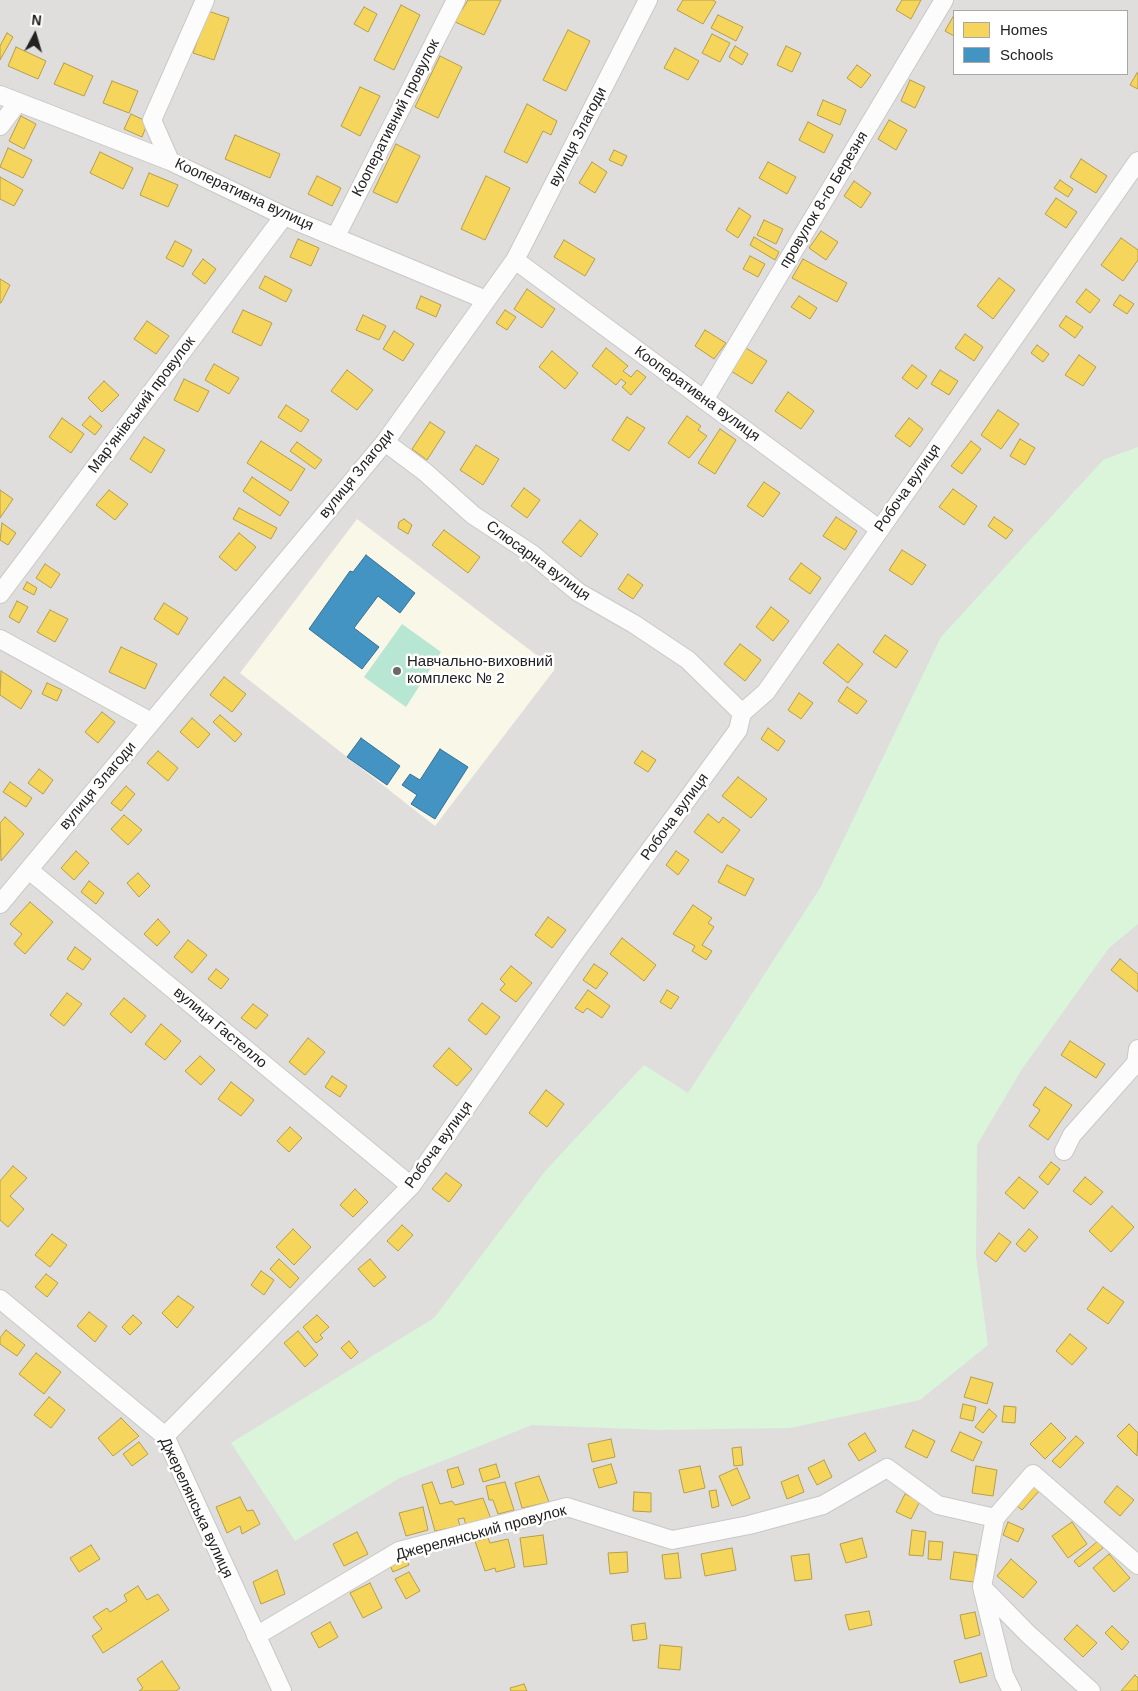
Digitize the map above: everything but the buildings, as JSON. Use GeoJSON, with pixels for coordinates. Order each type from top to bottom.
{"type":"FeatureCollection","features":[{"type":"Feature","properties":{"kind":"street"},"geometry":{"type":"LineString","coordinates":[[170,161],[152,120],[205,0]]}},
{"type":"Feature","properties":{"kind":"street","name":"Кооперативний провулок"},"geometry":{"type":"LineString","coordinates":[[336,236],[456,0]]}},
{"type":"Feature","properties":{"kind":"street","name":"вулиця Злагоди"},"geometry":{"type":"LineString","coordinates":[[0,904],[385,442],[515,260],[648,0]]}},
{"type":"Feature","properties":{"kind":"street","name":"провулок 8-го Березня"},"geometry":{"type":"LineString","coordinates":[[704,400],[944,0]]}},
{"type":"Feature","properties":{"kind":"street","name":"Кооперативна вулиця"},"geometry":{"type":"LineString","coordinates":[[0,94],[170,161],[284,216],[486,300]]}},
{"type":"Feature","properties":{"kind":"street"},"geometry":{"type":"LineString","coordinates":[[0,126],[18,102]]}},
{"type":"Feature","properties":{"kind":"street","name":"Робоча вулиця"},"geometry":{"type":"LineString","coordinates":[[165,1436],[411,1186],[573,955],[738,730],[742,713],[766,692],[1138,161]]}},
{"type":"Feature","properties":{"kind":"street","name":"Мар’янівський провулок"},"geometry":{"type":"LineString","coordinates":[[0,594],[284,216]]}},
{"type":"Feature","properties":{"kind":"street","name":"Кооперативна вулиця"},"geometry":{"type":"LineString","coordinates":[[515,260],[879,529]]}},
{"type":"Feature","properties":{"kind":"street","name":"Слюсарна вулиця"},"geometry":{"type":"LineString","coordinates":[[385,442],[425,472],[473,515],[532,554],[578,592],[634,624],[688,660],[742,713]]}},
{"type":"Feature","properties":{"kind":"street"},"geometry":{"type":"LineString","coordinates":[[0,639],[151,722]]}},
{"type":"Feature","properties":{"kind":"street","name":"вулиця Гастелло"},"geometry":{"type":"LineString","coordinates":[[29,870],[411,1186]]}},
{"type":"Feature","properties":{"kind":"street"},"geometry":{"type":"LineString","coordinates":[[1064,1151],[1072,1135],[1137,1058]]}},
{"type":"Feature","properties":{"kind":"street","name":"Джерелянська вулиця"},"geometry":{"type":"LineString","coordinates":[[0,1299],[165,1436],[282,1691]]}},
{"type":"Feature","properties":{"kind":"street","name":"Джерелянський провулок"},"geometry":{"type":"LineString","coordinates":[[256,1636],[399,1551],[567,1507],[672,1540],[749,1525],[823,1505],[887,1468],[938,1505],[995,1518]]}},
{"type":"Feature","properties":{"kind":"street"},"geometry":{"type":"LineString","coordinates":[[1012,1691],[1004,1675],[982,1587],[995,1518],[1033,1474],[1138,1565]]}},
{"type":"Feature","properties":{"kind":"street"},"geometry":{"type":"LineString","coordinates":[[982,1587],[1028,1634],[1090,1691]]}},
{"type":"Feature","properties":{"kind":"shaded area"},"geometry":{"type":"Polygon","coordinates":[[[0,0],[1138,0],[1138,1691],[0,1691],[0,0]]]}},
{"type":"Feature","properties":{"kind":"shaded area","name":"Навчально-виховний комплекс № 2"},"geometry":{"type":"Polygon","coordinates":[[[357,519],[555,669],[435,826],[240,673],[357,519]]]}},
{"type":"Feature","properties":{"kind":"green space"},"geometry":{"type":"Polygon","coordinates":[[[1138,447],[1138,924],[1109,948],[1022,1069],[977,1145],[976,1257],[988,1345],[920,1400],[790,1428],[659,1430],[532,1425],[400,1478],[295,1541],[231,1443],[434,1318],[546,1170],[644,1065],[688,1093],[820,888],[941,637],[1103,460],[1138,447]]]}},
{"type":"Feature","properties":{"kind":"green space"},"geometry":{"type":"Polygon","coordinates":[[[402,624],[441,652],[406,707],[364,677],[402,624]]]}},
{"type":"Feature","properties":{"kind":"place","name":"Навчально-виховний комплекс № 2"},"geometry":{"type":"Point","coordinates":[397,671]}}]}
